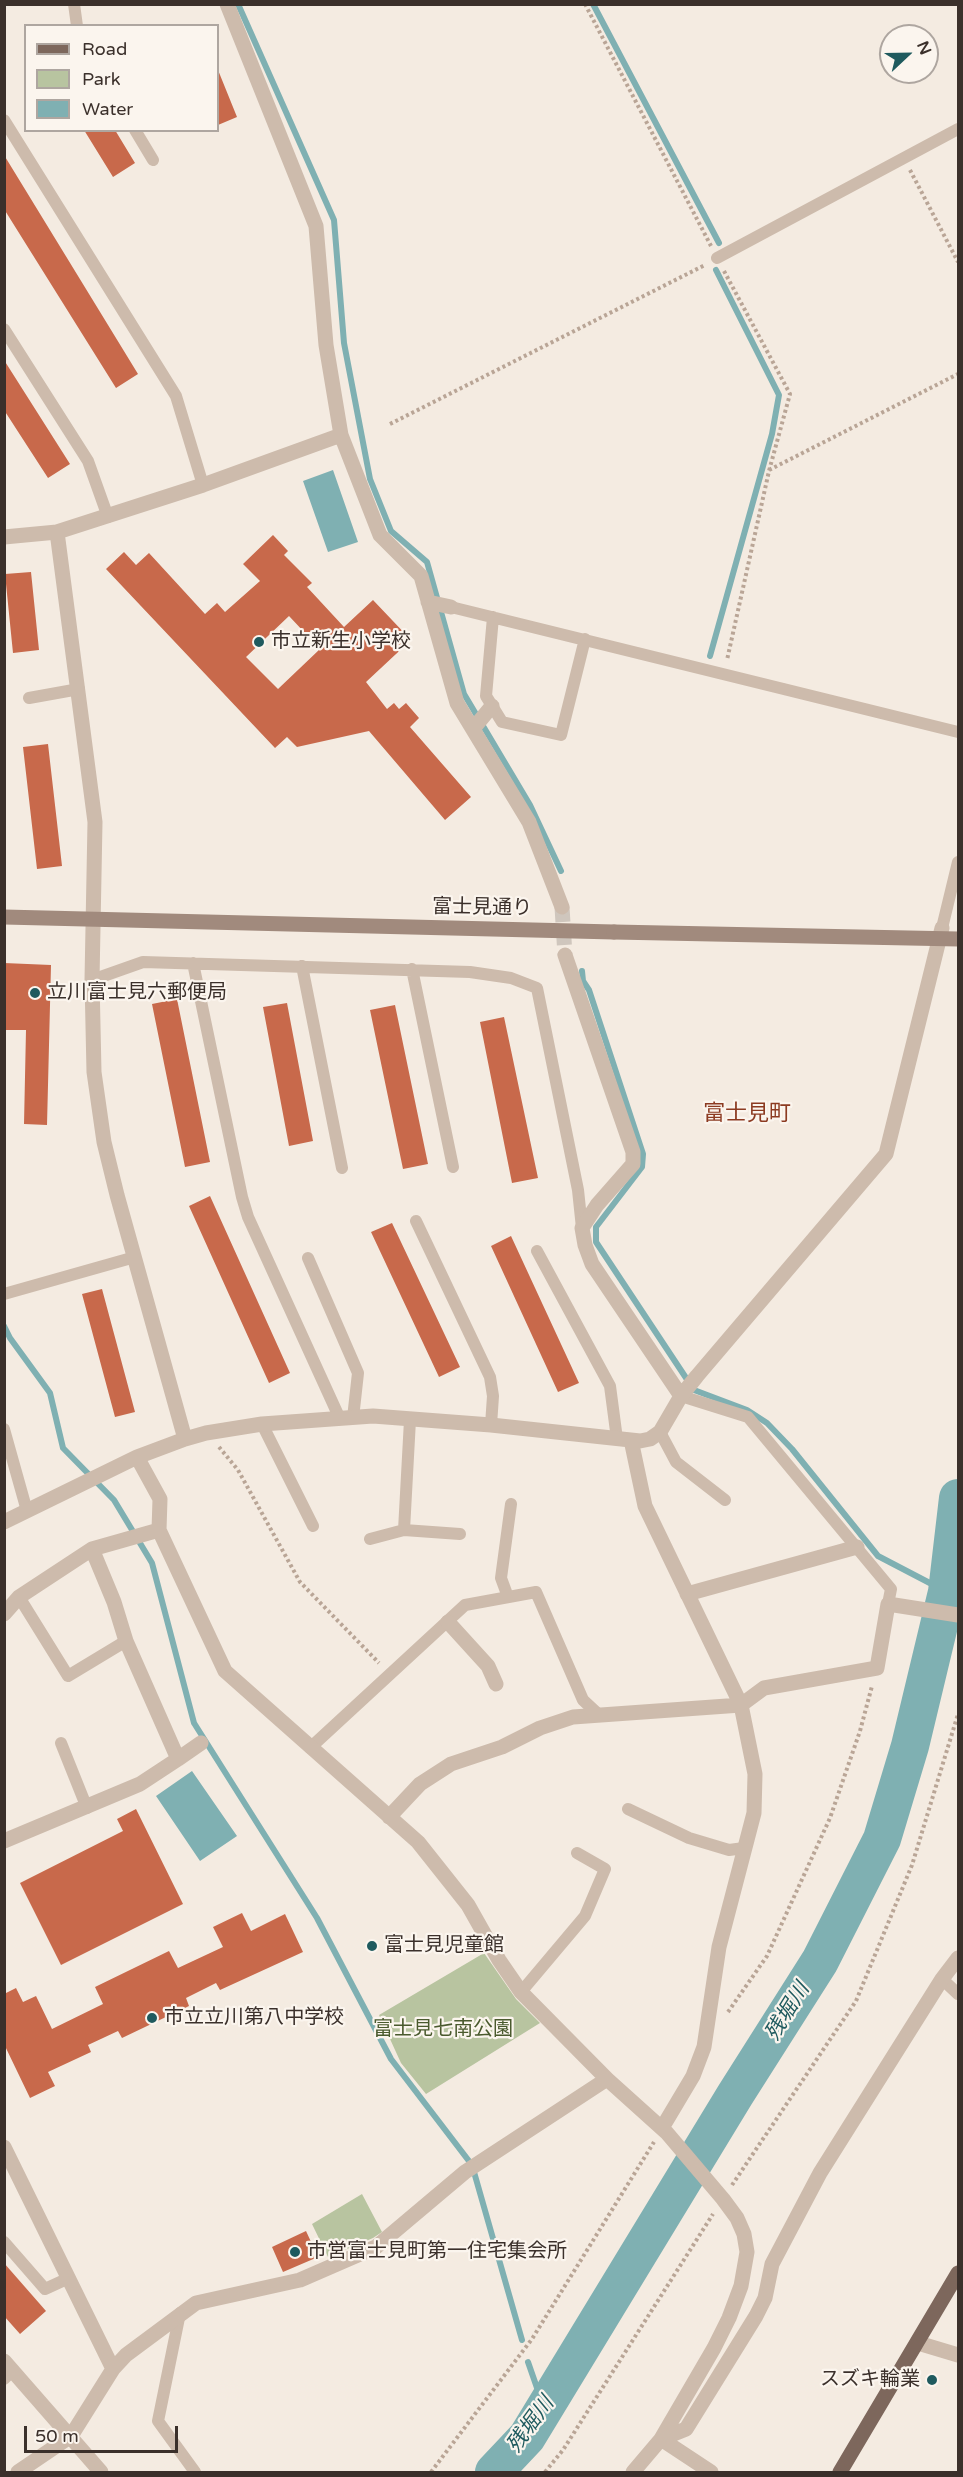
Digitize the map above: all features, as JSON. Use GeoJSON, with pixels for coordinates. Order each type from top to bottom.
{"type":"FeatureCollection","features":[{"type":"Feature","properties":{"kind":"main road"},"geometry":{"type":"LineString","coordinates":[[840,2472],[958,2273]]}},
{"type":"Feature","properties":{"kind":"street"},"geometry":{"type":"LineString","coordinates":[[227,4],[316,226],[326,345],[341,435],[380,535],[421,576],[457,703],[529,822],[562,908]]}},
{"type":"Feature","properties":{"kind":"street"},"geometry":{"type":"LineString","coordinates":[[4,537],[57,532],[108,517],[341,435]]}},
{"type":"Feature","properties":{"kind":"street"},"geometry":{"type":"LineString","coordinates":[[57,532],[95,822],[92,980],[94,1072],[104,1142],[185,1439]]}},
{"type":"Feature","properties":{"kind":"street"},"geometry":{"type":"LineString","coordinates":[[430,602],[451,607]]}},
{"type":"Feature","properties":{"kind":"street"},"geometry":{"type":"LineString","coordinates":[[473,729],[492,706]]}},
{"type":"Feature","properties":{"kind":"street","name":"富士見通り"},"geometry":{"type":"LineString","coordinates":[[4,917],[958,939]]}},
{"type":"Feature","properties":{"kind":"street"},"geometry":{"type":"LineString","coordinates":[[4,1522],[137,1457],[206,1433],[262,1425],[373,1416],[491,1425],[624,1439],[650,1439],[660,1432],[689,1386],[886,1154],[942,928]]}},
{"type":"Feature","properties":{"kind":"street"},"geometry":{"type":"LineString","coordinates":[[565,955],[633,1152],[633,1164],[597,1205],[582,1228],[585,1245],[592,1264],[689,1386]]}},
{"type":"Feature","properties":{"kind":"street"},"geometry":{"type":"LineString","coordinates":[[624,1439],[645,1506],[741,1704],[755,1774],[754,1813],[719,1947],[704,2047],[693,2076],[664,2130]]}},
{"type":"Feature","properties":{"kind":"street"},"geometry":{"type":"LineString","coordinates":[[137,1457],[160,1499],[152,1531],[225,1671],[418,1842],[468,1905],[499,1960],[521,1992],[607,2079],[664,2130],[737,2218],[744,2234],[747,2252],[741,2286],[729,2318],[661,2439],[633,2472]]}},
{"type":"Feature","properties":{"kind":"street"},"geometry":{"type":"LineString","coordinates":[[4,1614],[19,1597],[92,1549],[152,1531]]}},
{"type":"Feature","properties":{"kind":"street"},"geometry":{"type":"LineString","coordinates":[[687,1594],[857,1547]]}},
{"type":"Feature","properties":{"kind":"street"},"geometry":{"type":"LineString","coordinates":[[92,1549],[114,1602],[126,1641],[178,1760]]}},
{"type":"Feature","properties":{"kind":"street"},"geometry":{"type":"LineString","coordinates":[[389,1816],[420,1784],[451,1764],[502,1747],[540,1728],[573,1717],[741,1704],[764,1688],[877,1668],[888,1604],[958,1615]]}},
{"type":"Feature","properties":{"kind":"street"},"geometry":{"type":"LineString","coordinates":[[448,1622],[488,1666],[496,1684]]}},
{"type":"Feature","properties":{"kind":"street"},"geometry":{"type":"LineString","coordinates":[[5,1839],[87,1808],[140,1784],[201,1743]]}},
{"type":"Feature","properties":{"kind":"street"},"geometry":{"type":"LineString","coordinates":[[661,2439],[686,2429],[756,2316],[765,2298],[772,2264],[820,2173],[942,1979],[958,1958]]}},
{"type":"Feature","properties":{"kind":"street"},"geometry":{"type":"LineString","coordinates":[[18,2472],[71,2436],[113,2369],[126,2355],[180,2313],[196,2303],[300,2280],[376,2247],[465,2172],[607,2079]]}},
{"type":"Feature","properties":{"kind":"street"},"geometry":{"type":"LineString","coordinates":[[4,2147],[113,2369]]}},
{"type":"Feature","properties":{"kind":"street"},"geometry":{"type":"LineString","coordinates":[[918,2343],[958,2355]]}},
{"type":"Feature","properties":{"kind":"street"},"geometry":{"type":"LineString","coordinates":[[7,2370],[71,2436],[101,2472]]}},
{"type":"Feature","properties":{"kind":"street"},"geometry":{"type":"LineString","coordinates":[[661,2439],[711,2472]]}},
{"type":"Feature","properties":{"kind":"lane"},"geometry":{"type":"LineString","coordinates":[[74,4],[77,24]]}},
{"type":"Feature","properties":{"kind":"lane"},"geometry":{"type":"LineString","coordinates":[[4,120],[176,396],[203,485]]}},
{"type":"Feature","properties":{"kind":"lane"},"geometry":{"type":"LineString","coordinates":[[717,258],[958,129]]}},
{"type":"Feature","properties":{"kind":"lane"},"geometry":{"type":"LineString","coordinates":[[136,132],[153,160]]}},
{"type":"Feature","properties":{"kind":"lane"},"geometry":{"type":"LineString","coordinates":[[4,329],[88,461],[108,517]]}},
{"type":"Feature","properties":{"kind":"lane"},"geometry":{"type":"LineString","coordinates":[[451,607],[958,732]]}},
{"type":"Feature","properties":{"kind":"lane"},"geometry":{"type":"LineString","coordinates":[[493,617],[486,696],[502,722],[561,735],[585,639]]}},
{"type":"Feature","properties":{"kind":"lane"},"geometry":{"type":"LineString","coordinates":[[29,698],[79,689]]}},
{"type":"Feature","properties":{"kind":"lane"},"geometry":{"type":"LineString","coordinates":[[942,928],[958,862]]}},
{"type":"Feature","properties":{"kind":"lane"},"geometry":{"type":"LineString","coordinates":[[92,980],[143,962],[470,972],[511,978],[537,988],[578,1190],[582,1228]]}},
{"type":"Feature","properties":{"kind":"lane"},"geometry":{"type":"LineString","coordinates":[[193,963],[242,1197],[347,1418]]}},
{"type":"Feature","properties":{"kind":"lane"},"geometry":{"type":"LineString","coordinates":[[302,966],[342,1168]]}},
{"type":"Feature","properties":{"kind":"lane"},"geometry":{"type":"LineString","coordinates":[[412,969],[453,1167]]}},
{"type":"Feature","properties":{"kind":"lane"},"geometry":{"type":"LineString","coordinates":[[416,1221],[490,1377],[493,1396],[491,1425]]}},
{"type":"Feature","properties":{"kind":"lane"},"geometry":{"type":"LineString","coordinates":[[537,1251],[610,1386],[624,1439]]}},
{"type":"Feature","properties":{"kind":"lane"},"geometry":{"type":"LineString","coordinates":[[9,1293],[135,1257]]}},
{"type":"Feature","properties":{"kind":"lane"},"geometry":{"type":"LineString","coordinates":[[308,1258],[358,1372],[347,1418]]}},
{"type":"Feature","properties":{"kind":"lane"},"geometry":{"type":"LineString","coordinates":[[689,1386],[748,1417],[891,1589],[888,1604]]}},
{"type":"Feature","properties":{"kind":"lane"},"geometry":{"type":"LineString","coordinates":[[404,1530],[410,1420]]}},
{"type":"Feature","properties":{"kind":"lane"},"geometry":{"type":"LineString","coordinates":[[262,1425],[313,1526]]}},
{"type":"Feature","properties":{"kind":"lane"},"geometry":{"type":"LineString","coordinates":[[4,1429],[27,1511]]}},
{"type":"Feature","properties":{"kind":"lane"},"geometry":{"type":"LineString","coordinates":[[660,1432],[676,1462],[725,1500]]}},
{"type":"Feature","properties":{"kind":"lane"},"geometry":{"type":"LineString","coordinates":[[508,1597],[501,1578],[511,1504]]}},
{"type":"Feature","properties":{"kind":"lane"},"geometry":{"type":"LineString","coordinates":[[370,1539],[404,1530],[460,1534]]}},
{"type":"Feature","properties":{"kind":"lane"},"geometry":{"type":"LineString","coordinates":[[310,1748],[465,1605],[536,1592],[583,1700],[598,1714]]}},
{"type":"Feature","properties":{"kind":"lane"},"geometry":{"type":"LineString","coordinates":[[19,1597],[68,1676],[126,1641]]}},
{"type":"Feature","properties":{"kind":"lane"},"geometry":{"type":"LineString","coordinates":[[60,1743],[87,1808]]}},
{"type":"Feature","properties":{"kind":"lane"},"geometry":{"type":"LineString","coordinates":[[628,1809],[689,1838],[729,1850],[744,1848]]}},
{"type":"Feature","properties":{"kind":"lane"},"geometry":{"type":"LineString","coordinates":[[521,1992],[585,1916],[605,1869],[577,1853]]}},
{"type":"Feature","properties":{"kind":"lane"},"geometry":{"type":"LineString","coordinates":[[942,1979],[958,1994]]}},
{"type":"Feature","properties":{"kind":"lane"},"geometry":{"type":"LineString","coordinates":[[4,2242],[45,2289],[69,2278]]}},
{"type":"Feature","properties":{"kind":"lane"},"geometry":{"type":"LineString","coordinates":[[180,2313],[158,2421],[195,2472]]}},
{"type":"Feature","properties":{"kind":"path"},"geometry":{"type":"LineString","coordinates":[[585,4],[790,393],[769,471],[724,673]]}},
{"type":"Feature","properties":{"kind":"path"},"geometry":{"type":"LineString","coordinates":[[904,159],[958,262]]}},
{"type":"Feature","properties":{"kind":"path"},"geometry":{"type":"LineString","coordinates":[[390,424],[717,258]]}},
{"type":"Feature","properties":{"kind":"path"},"geometry":{"type":"LineString","coordinates":[[769,471],[958,374]]}},
{"type":"Feature","properties":{"kind":"path"},"geometry":{"type":"LineString","coordinates":[[206,1433],[238,1470],[300,1582],[390,1674]]}},
{"type":"Feature","properties":{"kind":"path"},"geometry":{"type":"LineString","coordinates":[[727,2014],[766,1956],[830,1818],[860,1731],[877,1668]]}},
{"type":"Feature","properties":{"kind":"path"},"geometry":{"type":"LineString","coordinates":[[545,2472],[581,2421],[720,2196],[856,2001],[912,1865],[958,1714]]}},
{"type":"Feature","properties":{"kind":"path"},"geometry":{"type":"LineString","coordinates":[[431,2472],[532,2339],[664,2130]]}},
{"type":"Feature","properties":{"kind":"green space","name":"富士見七南公園"},"geometry":{"type":"Polygon","coordinates":[[[484,1953],[516,1999],[540,2023],[426,2094],[401,2063],[379,2015],[484,1953]]]}},
{"type":"Feature","properties":{"kind":"green space"},"geometry":{"type":"Polygon","coordinates":[[[362,2194],[382,2232],[328,2257],[312,2224],[362,2194]]]}},
{"type":"Feature","properties":{"kind":"water"},"geometry":{"type":"Polygon","coordinates":[[[333,470],[358,542],[328,552],[303,481],[333,470]]]}},
{"type":"Feature","properties":{"kind":"water"},"geometry":{"type":"Polygon","coordinates":[[[192,1771],[237,1836],[200,1861],[156,1796],[192,1771]]]}},
{"type":"Feature","properties":{"kind":"building"},"geometry":{"type":"Polygon","coordinates":[[[219,72],[237,117],[219,125],[219,72]]]}},
{"type":"Feature","properties":{"kind":"building"},"geometry":{"type":"Polygon","coordinates":[[[85,132],[116,132],[135,163],[113,177],[85,132]]]}},
{"type":"Feature","properties":{"kind":"building"},"geometry":{"type":"Polygon","coordinates":[[[4,155],[138,374],[116,388],[4,209],[4,155]]]}},
{"type":"Feature","properties":{"kind":"building"},"geometry":{"type":"Polygon","coordinates":[[[4,360],[70,464],[48,478],[4,410],[4,360]]]}},
{"type":"Feature","properties":{"kind":"building"},"geometry":{"type":"Polygon","coordinates":[[[273,535],[288,551],[284,555],[312,583],[307,587],[344,627],[373,600],[411,640],[366,682],[387,709],[394,703],[399,709],[406,703],[419,718],[410,727],[471,797],[445,820],[369,731],[297,747],[287,737],[275,748],[106,569],[124,552],[136,565],[149,553],[205,614],[217,603],[225,612],[260,581],[243,564],[273,535]],[[289,616],[246,657],[278,689],[320,649],[289,616]]]}},
{"type":"Feature","properties":{"kind":"building"},"geometry":{"type":"Polygon","coordinates":[[[31,572],[39,650],[13,653],[5,574],[31,572]]]}},
{"type":"Feature","properties":{"kind":"building"},"geometry":{"type":"Polygon","coordinates":[[[48,744],[62,866],[37,869],[23,747],[48,744]]]}},
{"type":"Feature","properties":{"kind":"building"},"geometry":{"type":"Polygon","coordinates":[[[4,963],[51,965],[47,1125],[24,1124],[26,1030],[4,1030],[4,963]]]}},
{"type":"Feature","properties":{"kind":"building"},"geometry":{"type":"Polygon","coordinates":[[[177,999],[210,1162],[185,1167],[152,1004],[177,999]]]}},
{"type":"Feature","properties":{"kind":"building"},"geometry":{"type":"Polygon","coordinates":[[[287,1003],[313,1141],[289,1146],[263,1007],[287,1003]]]}},
{"type":"Feature","properties":{"kind":"building"},"geometry":{"type":"Polygon","coordinates":[[[395,1005],[428,1164],[403,1169],[370,1010],[395,1005]]]}},
{"type":"Feature","properties":{"kind":"building"},"geometry":{"type":"Polygon","coordinates":[[[504,1017],[538,1178],[512,1183],[480,1022],[504,1017]]]}},
{"type":"Feature","properties":{"kind":"building"},"geometry":{"type":"Polygon","coordinates":[[[210,1196],[290,1373],[269,1383],[189,1206],[210,1196]]]}},
{"type":"Feature","properties":{"kind":"building"},"geometry":{"type":"Polygon","coordinates":[[[392,1223],[460,1367],[439,1377],[371,1232],[392,1223]]]}},
{"type":"Feature","properties":{"kind":"building"},"geometry":{"type":"Polygon","coordinates":[[[511,1236],[579,1383],[558,1392],[491,1246],[511,1236]]]}},
{"type":"Feature","properties":{"kind":"building"},"geometry":{"type":"Polygon","coordinates":[[[102,1289],[135,1412],[115,1417],[82,1294],[102,1289]]]}},
{"type":"Feature","properties":{"kind":"building"},"geometry":{"type":"Polygon","coordinates":[[[136,1809],[183,1904],[61,1965],[20,1883],[123,1831],[117,1819],[136,1809]]]}},
{"type":"Feature","properties":{"kind":"building"},"geometry":{"type":"Polygon","coordinates":[[[242,1913],[251,1931],[285,1914],[303,1952],[220,1990],[216,1983],[186,1998],[189,2006],[122,2038],[118,2031],[88,2045],[91,2052],[48,2072],[55,2086],[30,2098],[4,2044],[4,1994],[16,1988],[23,2002],[36,1996],[52,2029],[103,2004],[95,1987],[169,1951],[178,1968],[223,1947],[213,1927],[242,1913]]]}},
{"type":"Feature","properties":{"kind":"building","name":"市営富士見町第一住宅集会所"},"geometry":{"type":"Polygon","coordinates":[[[306,2231],[318,2257],[283,2272],[272,2247],[306,2231]]]}},
{"type":"Feature","properties":{"kind":"building"},"geometry":{"type":"Polygon","coordinates":[[[4,2263],[46,2311],[20,2334],[4,2316],[4,2263]]]}},
{"type":"Feature","properties":{"kind":"waterway"},"geometry":{"type":"LineString","coordinates":[[238,4],[334,220],[344,343],[370,479],[391,531],[427,562],[464,694],[530,805],[561,871]]}},
{"type":"Feature","properties":{"kind":"waterway"},"geometry":{"type":"LineString","coordinates":[[593,4],[719,243]]}},
{"type":"Feature","properties":{"kind":"waterway"},"geometry":{"type":"LineString","coordinates":[[710,656],[772,434],[779,395],[716,270]]}},
{"type":"Feature","properties":{"kind":"waterway"},"geometry":{"type":"LineString","coordinates":[[582,971],[583,981],[589,990],[643,1154],[642,1167],[596,1227],[596,1242],[694,1390],[747,1410],[767,1423],[792,1449],[878,1556],[947,1592]]}},
{"type":"Feature","properties":{"kind":"waterway"},"geometry":{"type":"LineString","coordinates":[[4,1326],[10,1338],[50,1393],[63,1448],[114,1500],[152,1563],[194,1723],[317,1918],[391,2059],[472,2165],[522,2340]]}},
{"type":"Feature","properties":{"kind":"waterway","name":"残堀川"},"geometry":{"type":"LineString","coordinates":[[494,2472],[527,2437],[735,2095],[820,1961],[882,1839],[910,1746],[947,1592],[958,1498]]}},
{"type":"Feature","properties":{"kind":"waterway"},"geometry":{"type":"LineString","coordinates":[[528,2362],[544,2408]]}},
{"type":"Feature","properties":{"kind":"tunnel"},"geometry":{"type":"LineString","coordinates":[[562,907],[565,955]]}},
{"type":"Feature","properties":{"kind":"place","name":"市立新生小学校"},"geometry":{"type":"Point","coordinates":[259,642]}},
{"type":"Feature","properties":{"kind":"place","name":"立川富士見六郵便局"},"geometry":{"type":"Point","coordinates":[35,993]}},
{"type":"Feature","properties":{"kind":"place","name":"富士見児童館"},"geometry":{"type":"Point","coordinates":[372,1946]}},
{"type":"Feature","properties":{"kind":"place","name":"市立立川第八中学校"},"geometry":{"type":"Point","coordinates":[152,2018]}},
{"type":"Feature","properties":{"kind":"place","name":"市営富士見町第一住宅集会所"},"geometry":{"type":"Point","coordinates":[295,2252]}},
{"type":"Feature","properties":{"kind":"place","name":"スズキ輪業"},"geometry":{"type":"Point","coordinates":[932,2380]}},
{"type":"Feature","properties":{"kind":"district","name":"富士見町"},"geometry":{"type":"Point","coordinates":[747,1114]}}]}
